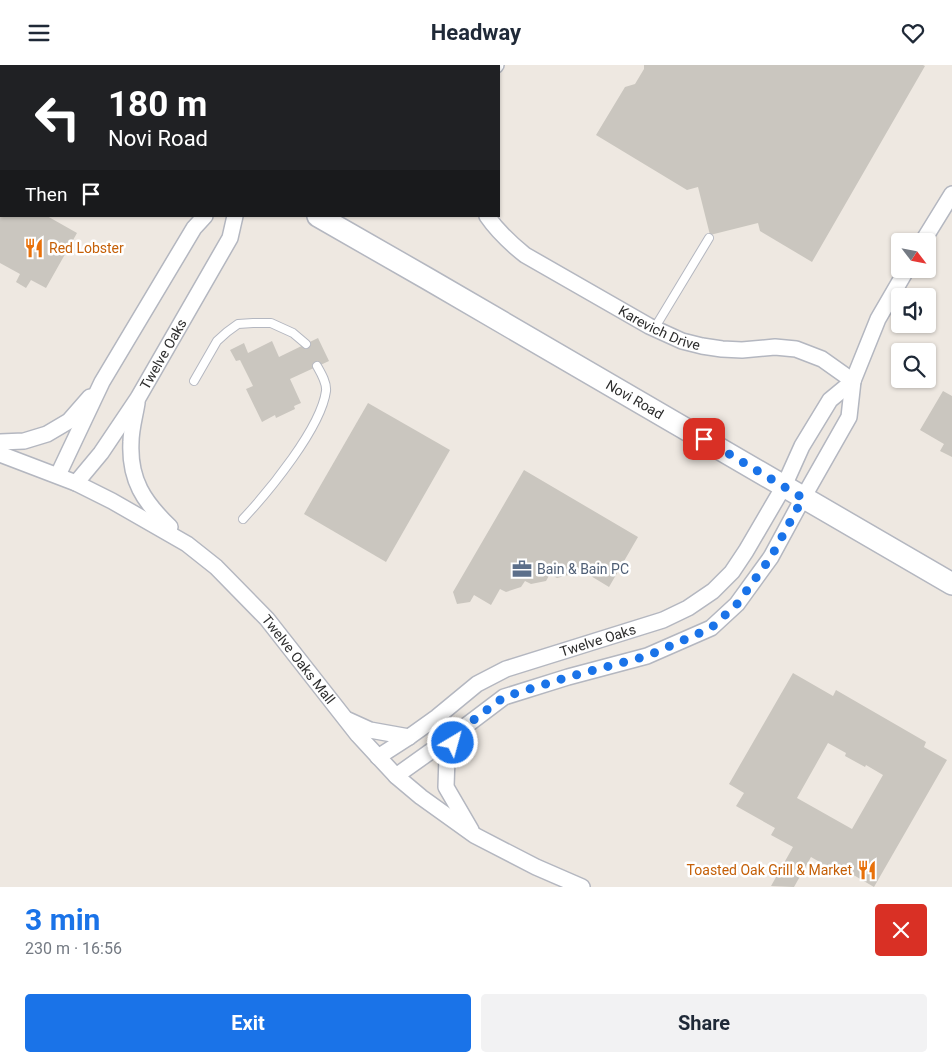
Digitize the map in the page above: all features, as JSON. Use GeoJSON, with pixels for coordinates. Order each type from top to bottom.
{"type":"FeatureCollection","features":[{"type":"Feature","properties":{"kind":"main road","name":"Novi Road"},"geometry":{"type":"LineString","coordinates":[[320,217],[952,584]]}},
{"type":"Feature","properties":{"kind":"street"},"geometry":{"type":"LineString","coordinates":[[928,233],[952,194]]}},
{"type":"Feature","properties":{"kind":"street"},"geometry":{"type":"LineString","coordinates":[[58,475],[102,382],[194,228],[204,217]]}},
{"type":"Feature","properties":{"kind":"street","name":"Twelve Oaks"},"geometry":{"type":"LineString","coordinates":[[76,483],[101,453],[138,397],[230,238],[235,217]]}},
{"type":"Feature","properties":{"kind":"street","name":"Karevich Drive"},"geometry":{"type":"LineString","coordinates":[[488,217],[500,233],[525,255],[654,329],[682,341],[722,349],[742,350],[775,347],[796,349],[822,359],[853,381]]}},
{"type":"Feature","properties":{"kind":"street"},"geometry":{"type":"LineString","coordinates":[[853,381],[878,319],[902,278]]}},
{"type":"Feature","properties":{"kind":"street","name":"Twelve Oaks"},"geometry":{"type":"LineString","coordinates":[[378,757],[437,717],[477,684],[506,669],[663,620],[713,591],[732,572],[759,529],[784,486],[802,447],[830,400],[853,381]]}},
{"type":"Feature","properties":{"kind":"street","name":"Twelve Oaks"},"geometry":{"type":"LineString","coordinates":[[396,776],[504,697],[568,677],[647,656],[711,628],[737,604],[771,557],[849,417],[853,381]]}},
{"type":"Feature","properties":{"kind":"street"},"geometry":{"type":"LineString","coordinates":[[0,442],[24,441],[47,434],[69,421],[102,382]]}},
{"type":"Feature","properties":{"kind":"street"},"geometry":{"type":"LineString","coordinates":[[138,397],[131,441],[131,459],[135,479],[145,499],[158,516],[187,544]]}},
{"type":"Feature","properties":{"kind":"street","name":"Twelve Oaks Mall"},"geometry":{"type":"LineString","coordinates":[[0,454],[76,483],[112,501],[187,544],[216,567],[268,619],[344,719],[396,776],[474,835],[536,867],[582,887]]}},
{"type":"Feature","properties":{"kind":"street"},"geometry":{"type":"LineString","coordinates":[[344,719],[370,730],[409,737]]}},
{"type":"Feature","properties":{"kind":"street"},"geometry":{"type":"LineString","coordinates":[[459,731],[447,756],[446,787],[474,835]]}},
{"type":"Feature","properties":{"kind":"lane"},"geometry":{"type":"LineString","coordinates":[[654,329],[710,238]]}},
{"type":"Feature","properties":{"kind":"lane"},"geometry":{"type":"LineString","coordinates":[[194,381],[217,341],[238,325],[271,323],[293,333],[306,344]]}},
{"type":"Feature","properties":{"kind":"lane"},"geometry":{"type":"LineString","coordinates":[[243,519],[260,501],[304,441],[320,412],[327,389],[317,366]]}},
{"type":"Feature","properties":{"kind":"building"},"geometry":{"type":"Polygon","coordinates":[[[644,65],[925,66],[812,262],[760,231],[758,223],[710,235],[698,187],[687,190],[596,135],[625,87],[635,84],[644,69],[644,65]]]}},
{"type":"Feature","properties":{"kind":"building","name":"Red Lobster"},"geometry":{"type":"Polygon","coordinates":[[[0,217],[49,217],[77,233],[46,288],[31,280],[26,288],[16,282],[20,274],[0,263],[0,217]]]}},
{"type":"Feature","properties":{"kind":"building"},"geometry":{"type":"Polygon","coordinates":[[[318,338],[329,361],[290,379],[301,403],[294,406],[295,409],[276,418],[275,415],[262,422],[246,389],[253,386],[240,360],[236,361],[230,350],[244,343],[248,353],[272,341],[279,357],[318,338]]]}},
{"type":"Feature","properties":{"kind":"building"},"geometry":{"type":"Polygon","coordinates":[[[943,391],[952,396],[952,457],[940,451],[944,444],[920,430],[943,391]]]}},
{"type":"Feature","properties":{"kind":"building"},"geometry":{"type":"Polygon","coordinates":[[[368,403],[450,450],[386,562],[304,514],[368,403]]]}},
{"type":"Feature","properties":{"kind":"building"},"geometry":{"type":"Polygon","coordinates":[[[524,470],[638,537],[609,587],[576,567],[572,574],[557,578],[550,574],[546,581],[531,584],[525,581],[521,587],[506,592],[500,589],[491,605],[474,595],[470,602],[457,604],[453,592],[524,470]]]}},
{"type":"Feature","properties":{"kind":"building"},"geometry":{"type":"Polygon","coordinates":[[[793,673],[833,696],[836,690],[926,742],[924,747],[947,760],[874,887],[833,863],[830,868],[811,857],[794,887],[771,886],[793,847],[771,835],[775,828],[736,806],[744,793],[729,784],[793,673]],[[828,743],[797,798],[852,829],[883,775],[845,756],[846,753],[828,743]]]}},
{"type":"Feature","properties":{"kind":"place","name":"Red Lobster"},"geometry":{"type":"Point","coordinates":[34,248]}},
{"type":"Feature","properties":{"kind":"place","name":"Bain & Bain PC"},"geometry":{"type":"Point","coordinates":[522,569]}},
{"type":"Feature","properties":{"kind":"place","name":"Toasted Oak Grill & Market"},"geometry":{"type":"Point","coordinates":[867,870]}},
{"type":"Feature","properties":{"kind":"route"},"geometry":{"type":"LineString","coordinates":[[453,743],[459,731],[504,697],[568,677],[647,656],[711,628],[737,604],[771,557],[803,498],[704,439]]}}]}
